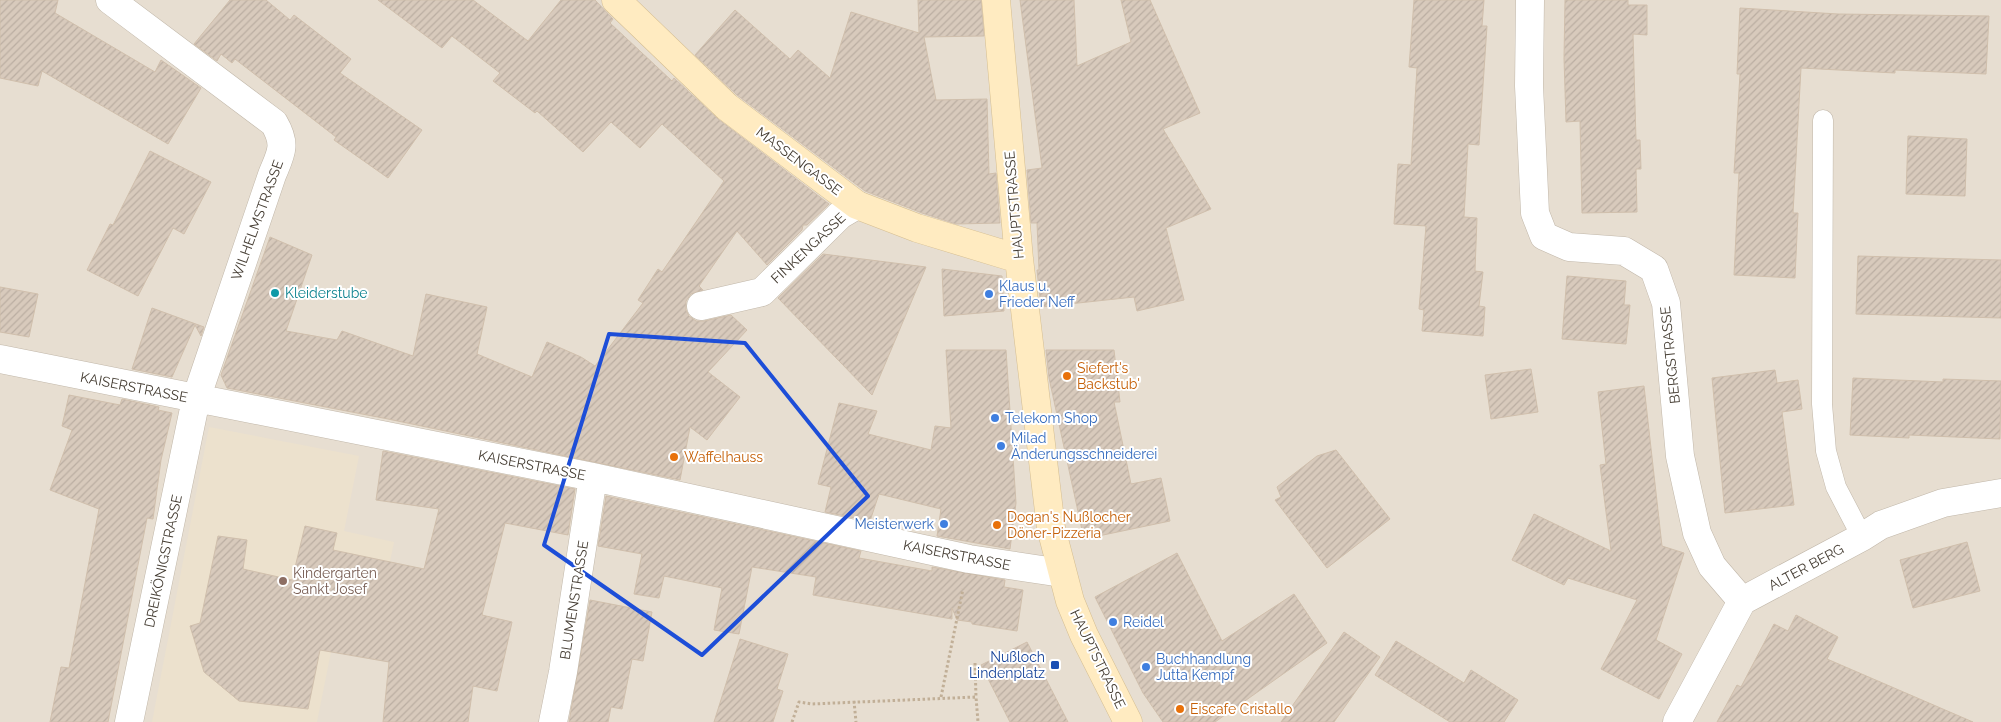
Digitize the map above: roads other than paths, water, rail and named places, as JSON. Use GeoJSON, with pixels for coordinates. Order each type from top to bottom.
{"type":"FeatureCollection","features":[{"type":"Feature","properties":{"kind":"main road","name":"MASSENGASSE"},"geometry":{"type":"LineString","coordinates":[[616,0],[727,107],[857,204],[917,228],[1019,260]]}},
{"type":"Feature","properties":{"kind":"main road","name":"HAUPTSTRASSE"},"geometry":{"type":"LineString","coordinates":[[996,0],[1019,260],[1051,528],[1070,601],[1084,635],[1128,722]]}},
{"type":"Feature","properties":{"kind":"street","name":"WILHELMSTRASSE"},"geometry":{"type":"LineString","coordinates":[[110,0],[274,123],[282,137],[281,153],[196,399]]}},
{"type":"Feature","properties":{"kind":"street","name":"BERGSTRASSE"},"geometry":{"type":"LineString","coordinates":[[1530,0],[1529,86],[1535,213],[1544,236],[1569,247],[1624,251],[1654,269],[1666,303],[1680,456],[1697,532],[1712,566],[1742,601]]}},
{"type":"Feature","properties":{"kind":"street","name":"FINKENGASSE"},"geometry":{"type":"LineString","coordinates":[[701,306],[762,292],[840,216],[857,204]]}},
{"type":"Feature","properties":{"kind":"street","name":"KAISERSTRASSE"},"geometry":{"type":"LineString","coordinates":[[0,360],[593,477],[969,559],[1062,573]]}},
{"type":"Feature","properties":{"kind":"street","name":"DREIKÖNIGSTRASSE"},"geometry":{"type":"LineString","coordinates":[[129,722],[196,399]]}},
{"type":"Feature","properties":{"kind":"street","name":"BLUMENSTRASSE"},"geometry":{"type":"LineString","coordinates":[[553,722],[563,672],[593,477]]}},
{"type":"Feature","properties":{"kind":"street","name":"ALTER BERG"},"geometry":{"type":"LineString","coordinates":[[1742,601],[1862,538],[1881,525],[1943,503],[2001,493]]}},
{"type":"Feature","properties":{"kind":"street"},"geometry":{"type":"LineString","coordinates":[[1677,722],[1742,601]]}},
{"type":"Feature","properties":{"kind":"lane"},"geometry":{"type":"LineString","coordinates":[[1823,120],[1822,404],[1825,442],[1836,487],[1862,538]]}},
{"type":"Feature","properties":{"kind":"place","name":"Kleiderstube"},"geometry":{"type":"Point","coordinates":[275,293]}},
{"type":"Feature","properties":{"kind":"place","name":"Klaus u. Frieder Neff"},"geometry":{"type":"Point","coordinates":[989,294]}},
{"type":"Feature","properties":{"kind":"place","name":"Siefert's Backstub'"},"geometry":{"type":"Point","coordinates":[1067,376]}},
{"type":"Feature","properties":{"kind":"place","name":"Telekom Shop"},"geometry":{"type":"Point","coordinates":[995,418]}},
{"type":"Feature","properties":{"kind":"place","name":"Milad Änderungsschneiderei"},"geometry":{"type":"Point","coordinates":[1001,446]}},
{"type":"Feature","properties":{"kind":"place","name":"Waffelhauss"},"geometry":{"type":"Point","coordinates":[674,457]}},
{"type":"Feature","properties":{"kind":"place","name":"Meisterwerk"},"geometry":{"type":"Point","coordinates":[944,524]}},
{"type":"Feature","properties":{"kind":"place","name":"Dogan's Nußlocher Döner-Pizzeria"},"geometry":{"type":"Point","coordinates":[997,525]}},
{"type":"Feature","properties":{"kind":"place","name":"Kindergarten Sankt Josef"},"geometry":{"type":"Point","coordinates":[283,581]}},
{"type":"Feature","properties":{"kind":"place","name":"Reidel"},"geometry":{"type":"Point","coordinates":[1113,622]}},
{"type":"Feature","properties":{"kind":"place","name":"Nußloch Lindenplatz"},"geometry":{"type":"Point","coordinates":[1055,665]}},
{"type":"Feature","properties":{"kind":"place","name":"Buchhandlung Jutta Kempf"},"geometry":{"type":"Point","coordinates":[1146,667]}},
{"type":"Feature","properties":{"kind":"place","name":"Eiscafe Cristallo"},"geometry":{"type":"Point","coordinates":[1180,709]}}]}
